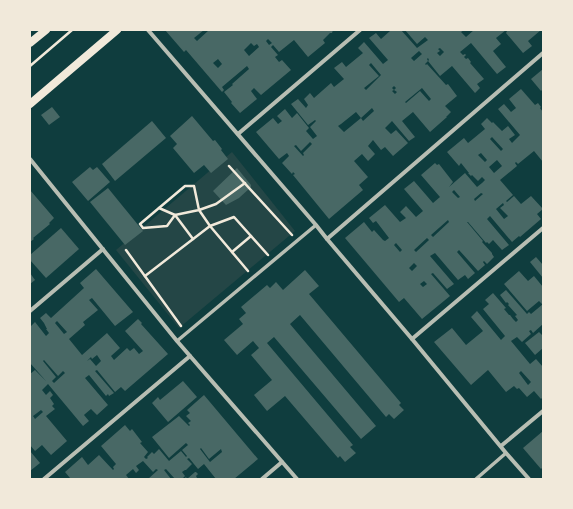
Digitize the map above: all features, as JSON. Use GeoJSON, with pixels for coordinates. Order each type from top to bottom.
{"type":"FeatureCollection","features":[{"type":"Feature","properties":{"kind":"main road"},"geometry":{"type":"LineString","coordinates":[[30,43],[46,30]]}},
{"type":"Feature","properties":{"kind":"main road"},"geometry":{"type":"LineString","coordinates":[[30,104],[118,30]]}},
{"type":"Feature","properties":{"kind":"street"},"geometry":{"type":"LineString","coordinates":[[148,30],[316,224],[529,479]]}},
{"type":"Feature","properties":{"kind":"street"},"geometry":{"type":"LineString","coordinates":[[238,134],[360,30]]}},
{"type":"Feature","properties":{"kind":"street"},"geometry":{"type":"LineString","coordinates":[[327,239],[543,53]]}},
{"type":"Feature","properties":{"kind":"street"},"geometry":{"type":"LineString","coordinates":[[30,159],[177,341],[297,479]]}},
{"type":"Feature","properties":{"kind":"street"},"geometry":{"type":"LineString","coordinates":[[177,341],[316,224]]}},
{"type":"Feature","properties":{"kind":"street"},"geometry":{"type":"LineString","coordinates":[[412,339],[543,228]]}},
{"type":"Feature","properties":{"kind":"street"},"geometry":{"type":"LineString","coordinates":[[30,311],[103,249]]}},
{"type":"Feature","properties":{"kind":"street"},"geometry":{"type":"LineString","coordinates":[[44,479],[190,356]]}},
{"type":"Feature","properties":{"kind":"street"},"geometry":{"type":"LineString","coordinates":[[501,446],[543,411]]}},
{"type":"Feature","properties":{"kind":"street"},"geometry":{"type":"LineString","coordinates":[[476,479],[506,453]]}},
{"type":"Feature","properties":{"kind":"street"},"geometry":{"type":"LineString","coordinates":[[262,479],[282,462]]}},
{"type":"Feature","properties":{"kind":"path"},"geometry":{"type":"LineString","coordinates":[[30,66],[72,30]]}},
{"type":"Feature","properties":{"kind":"path"},"geometry":{"type":"LineString","coordinates":[[229,166],[294,237]]}},
{"type":"Feature","properties":{"kind":"path"},"geometry":{"type":"LineString","coordinates":[[245,183],[216,204],[199,210],[175,215],[167,226],[143,228],[140,224],[184,186],[194,186],[199,210],[210,226],[250,273]]}},
{"type":"Feature","properties":{"kind":"path"},"geometry":{"type":"LineString","coordinates":[[159,208],[175,215],[193,239]]}},
{"type":"Feature","properties":{"kind":"path"},"geometry":{"type":"LineString","coordinates":[[146,276],[210,226],[234,217],[270,257]]}},
{"type":"Feature","properties":{"kind":"path"},"geometry":{"type":"LineString","coordinates":[[232,252],[251,236]]}},
{"type":"Feature","properties":{"kind":"path"},"geometry":{"type":"LineString","coordinates":[[126,250],[182,328]]}},
{"type":"Feature","properties":{"kind":"shaded area"},"geometry":{"type":"Polygon","coordinates":[[[232,152],[295,231],[179,328],[116,250],[232,152]]]}},
{"type":"Feature","properties":{"kind":"building"},"geometry":{"type":"Polygon","coordinates":[[[165,30],[204,30],[194,38],[197,41],[209,30],[333,30],[332,33],[330,33],[323,40],[325,43],[308,57],[294,40],[279,52],[273,45],[271,47],[278,55],[275,57],[279,62],[282,60],[291,70],[261,95],[254,88],[251,91],[257,99],[240,113],[224,92],[249,69],[247,66],[222,87],[224,90],[222,92],[186,50],[184,52],[165,30]],[[268,39],[266,41],[269,45],[272,43],[268,39]],[[251,43],[244,50],[249,56],[259,47],[257,44],[254,46],[251,43]],[[218,59],[213,63],[218,68],[222,64],[218,59]]]}},
{"type":"Feature","properties":{"kind":"building"},"geometry":{"type":"Polygon","coordinates":[[[389,30],[401,30],[417,48],[428,40],[425,37],[417,44],[405,30],[464,30],[461,32],[466,37],[474,30],[506,30],[496,38],[501,44],[493,51],[506,67],[497,74],[471,43],[460,52],[463,55],[466,55],[464,57],[466,59],[468,58],[471,62],[470,63],[484,79],[477,84],[480,88],[475,93],[452,66],[440,76],[428,61],[425,64],[427,64],[446,85],[448,84],[457,96],[445,106],[451,112],[430,132],[413,112],[402,121],[415,137],[409,141],[392,121],[385,128],[391,134],[396,130],[408,143],[393,156],[385,147],[381,150],[373,140],[368,146],[375,154],[368,161],[362,154],[354,161],[368,177],[359,185],[363,190],[329,219],[293,175],[295,174],[293,172],[292,174],[282,163],[289,156],[287,153],[279,159],[256,132],[273,118],[278,124],[282,121],[277,116],[285,109],[292,118],[297,113],[309,128],[306,131],[313,139],[317,136],[310,127],[316,121],[315,120],[308,125],[291,104],[298,99],[306,108],[308,105],[304,99],[310,93],[314,98],[331,83],[334,87],[344,79],[334,68],[342,62],[346,67],[363,53],[358,48],[364,42],[383,64],[388,60],[369,38],[376,33],[381,39],[390,31],[389,30]],[[440,48],[438,49],[440,51],[437,53],[440,56],[444,52],[440,48]],[[419,51],[411,58],[414,61],[422,54],[419,51]],[[371,63],[369,65],[379,76],[364,88],[366,90],[381,75],[371,63]],[[422,88],[405,102],[406,103],[420,91],[429,101],[431,99],[422,88]],[[372,108],[361,118],[363,121],[374,111],[372,108]],[[356,112],[338,126],[344,132],[361,118],[356,112]],[[310,142],[301,151],[296,145],[294,146],[303,156],[303,153],[312,144],[310,142]]]}},
{"type":"Feature","properties":{"kind":"building"},"geometry":{"type":"Polygon","coordinates":[[[506,30],[541,30],[528,41],[532,46],[523,53],[506,33],[506,30]]]}},
{"type":"Feature","properties":{"kind":"building"},"geometry":{"type":"Polygon","coordinates":[[[543,69],[543,89],[541,91],[531,79],[543,69]]]}},
{"type":"Feature","properties":{"kind":"building"},"geometry":{"type":"Polygon","coordinates":[[[521,89],[535,105],[538,103],[541,107],[540,108],[543,112],[543,162],[534,151],[518,164],[516,162],[515,163],[517,166],[500,180],[513,195],[506,201],[507,202],[514,196],[521,204],[531,196],[543,209],[537,214],[541,219],[512,242],[490,216],[487,219],[509,245],[502,250],[493,240],[489,244],[487,242],[486,243],[467,222],[494,257],[487,264],[484,261],[483,262],[485,265],[478,271],[459,250],[457,252],[475,273],[468,279],[465,275],[458,280],[435,253],[430,256],[454,284],[447,289],[433,273],[431,274],[450,296],[422,319],[404,298],[399,302],[345,238],[364,222],[372,232],[374,230],[383,240],[385,241],[389,238],[376,221],[373,223],[369,218],[385,205],[400,222],[406,218],[400,212],[406,206],[416,217],[423,211],[404,189],[414,181],[433,203],[440,197],[421,175],[435,163],[437,165],[439,164],[453,182],[449,187],[465,173],[477,187],[482,183],[485,180],[482,177],[478,181],[472,175],[471,176],[461,163],[459,166],[447,152],[464,138],[468,143],[485,129],[481,124],[487,118],[502,131],[508,126],[515,135],[509,139],[512,143],[520,135],[498,109],[504,104],[511,112],[516,108],[509,99],[521,89]],[[492,137],[490,139],[501,151],[503,149],[492,137]],[[481,153],[478,155],[485,162],[487,160],[481,153]],[[497,160],[489,167],[494,173],[502,166],[497,160]],[[454,190],[452,192],[458,198],[460,197],[454,190]],[[481,193],[474,199],[475,201],[483,194],[481,193]],[[503,203],[496,209],[504,219],[508,216],[500,208],[504,205],[503,203]],[[448,220],[431,235],[433,237],[449,222],[448,220]],[[427,238],[414,250],[416,252],[429,240],[427,238]],[[396,243],[394,245],[400,252],[402,250],[396,243]],[[414,263],[409,268],[412,271],[417,266],[414,263]],[[424,281],[420,284],[423,287],[427,284],[424,281]]]}},
{"type":"Feature","properties":{"kind":"building"},"geometry":{"type":"Polygon","coordinates":[[[52,107],[60,117],[49,125],[41,115],[52,107]]]}},
{"type":"Feature","properties":{"kind":"building"},"geometry":{"type":"Polygon","coordinates":[[[192,116],[213,141],[215,140],[228,159],[211,173],[204,165],[194,173],[173,148],[177,144],[170,136],[192,116]]]}},
{"type":"Feature","properties":{"kind":"building"},"geometry":{"type":"Polygon","coordinates":[[[152,121],[166,138],[115,181],[102,164],[152,121]]]}},
{"type":"Feature","properties":{"kind":"building"},"geometry":{"type":"Polygon","coordinates":[[[90,167],[93,170],[97,167],[110,182],[88,201],[72,182],[90,167]]]}},
{"type":"Feature","properties":{"kind":"building"},"geometry":{"type":"Polygon","coordinates":[[[237,168],[251,187],[239,198],[226,205],[213,191],[237,168]]]}},
{"type":"Feature","properties":{"kind":"building"},"geometry":{"type":"Polygon","coordinates":[[[108,188],[143,231],[125,245],[90,202],[108,188]]]}},
{"type":"Feature","properties":{"kind":"building"},"geometry":{"type":"Polygon","coordinates":[[[30,190],[54,218],[49,223],[50,224],[30,242],[30,190]]]}},
{"type":"Feature","properties":{"kind":"building"},"geometry":{"type":"Polygon","coordinates":[[[61,228],[79,249],[46,278],[30,260],[30,255],[61,228]]]}},
{"type":"Feature","properties":{"kind":"building"},"geometry":{"type":"Polygon","coordinates":[[[536,257],[543,265],[543,278],[530,262],[536,257]]]}},
{"type":"Feature","properties":{"kind":"building"},"geometry":{"type":"Polygon","coordinates":[[[96,269],[133,312],[115,326],[92,298],[89,300],[98,310],[83,322],[85,325],[69,339],[82,355],[107,333],[120,348],[111,356],[114,360],[127,348],[130,351],[134,348],[139,354],[143,351],[125,331],[138,319],[168,354],[125,391],[121,387],[115,392],[97,370],[95,371],[114,393],[109,396],[108,394],[106,396],[89,375],[85,378],[108,405],[97,415],[91,409],[85,414],[84,415],[89,421],[83,426],[48,384],[42,390],[46,395],[50,391],[53,395],[50,398],[54,404],[52,406],[55,409],[46,416],[67,441],[51,455],[42,445],[35,451],[30,445],[30,374],[35,370],[46,381],[30,363],[30,327],[35,322],[46,336],[49,333],[40,318],[46,313],[51,318],[84,288],[80,283],[96,269]],[[57,321],[55,323],[64,334],[67,332],[57,321]],[[97,355],[92,359],[91,357],[87,361],[90,359],[96,366],[101,361],[97,355]],[[44,360],[43,361],[56,377],[52,381],[54,383],[65,373],[63,371],[58,376],[44,360]],[[41,410],[33,416],[35,419],[43,412],[41,410]]]}},
{"type":"Feature","properties":{"kind":"building"},"geometry":{"type":"Polygon","coordinates":[[[305,270],[319,286],[309,294],[401,403],[399,405],[404,410],[394,419],[389,414],[386,417],[300,315],[290,324],[376,426],[361,439],[274,337],[267,343],[353,445],[350,447],[356,453],[345,462],[340,456],[338,458],[285,396],[267,411],[254,395],[272,380],[251,355],[259,348],[253,341],[237,355],[224,340],[243,324],[239,319],[246,313],[241,307],[267,285],[270,288],[276,282],[283,290],[305,270]]]}},
{"type":"Feature","properties":{"kind":"building"},"geometry":{"type":"Polygon","coordinates":[[[519,271],[528,281],[534,276],[543,287],[543,303],[542,304],[539,301],[527,311],[504,284],[519,271]]]}},
{"type":"Feature","properties":{"kind":"building"},"geometry":{"type":"Polygon","coordinates":[[[30,273],[35,280],[30,284],[30,273]]]}},
{"type":"Feature","properties":{"kind":"building"},"geometry":{"type":"Polygon","coordinates":[[[506,290],[527,314],[529,312],[531,314],[543,304],[543,324],[533,333],[531,330],[529,331],[531,334],[522,342],[517,337],[511,341],[530,364],[536,359],[543,367],[543,397],[541,399],[534,391],[527,397],[519,388],[517,389],[514,386],[506,392],[488,370],[471,385],[434,342],[452,328],[466,345],[483,331],[471,317],[477,311],[501,340],[505,336],[483,309],[489,304],[485,300],[493,293],[506,308],[504,309],[509,315],[516,322],[518,320],[515,316],[517,315],[500,295],[506,290]],[[521,371],[519,373],[528,385],[531,382],[521,371]]]}},
{"type":"Feature","properties":{"kind":"building"},"geometry":{"type":"Polygon","coordinates":[[[539,332],[543,336],[543,348],[535,355],[525,343],[539,332]]]}},
{"type":"Feature","properties":{"kind":"building"},"geometry":{"type":"Polygon","coordinates":[[[183,381],[197,397],[168,422],[152,403],[158,397],[160,400],[183,381]]]}},
{"type":"Feature","properties":{"kind":"building"},"geometry":{"type":"Polygon","coordinates":[[[204,395],[258,459],[234,479],[216,479],[204,464],[198,469],[189,458],[187,459],[192,464],[182,472],[185,476],[182,479],[175,479],[166,469],[164,470],[171,479],[148,479],[158,470],[156,469],[153,472],[143,461],[136,466],[139,470],[136,473],[133,469],[126,475],[129,479],[68,479],[70,478],[65,472],[82,457],[88,465],[99,455],[113,470],[113,467],[116,464],[101,446],[125,425],[130,431],[132,429],[142,442],[140,443],[148,452],[144,457],[146,459],[152,452],[154,454],[159,449],[169,461],[181,451],[186,457],[187,456],[182,450],[188,445],[186,443],[169,458],[152,437],[179,416],[189,426],[190,425],[188,423],[191,421],[186,416],[190,413],[187,410],[204,395]],[[201,448],[200,449],[210,462],[222,452],[221,449],[209,459],[201,448]]]}},
{"type":"Feature","properties":{"kind":"building"},"geometry":{"type":"Polygon","coordinates":[[[543,431],[543,467],[541,469],[523,448],[543,431]]]}},
{"type":"Feature","properties":{"kind":"building"},"geometry":{"type":"Polygon","coordinates":[[[30,451],[40,463],[30,471],[30,451]]]}},
{"type":"Feature","properties":{"kind":"building"},"geometry":{"type":"Polygon","coordinates":[[[195,472],[198,474],[196,476],[197,478],[195,479],[187,479],[195,472]]]}}]}
